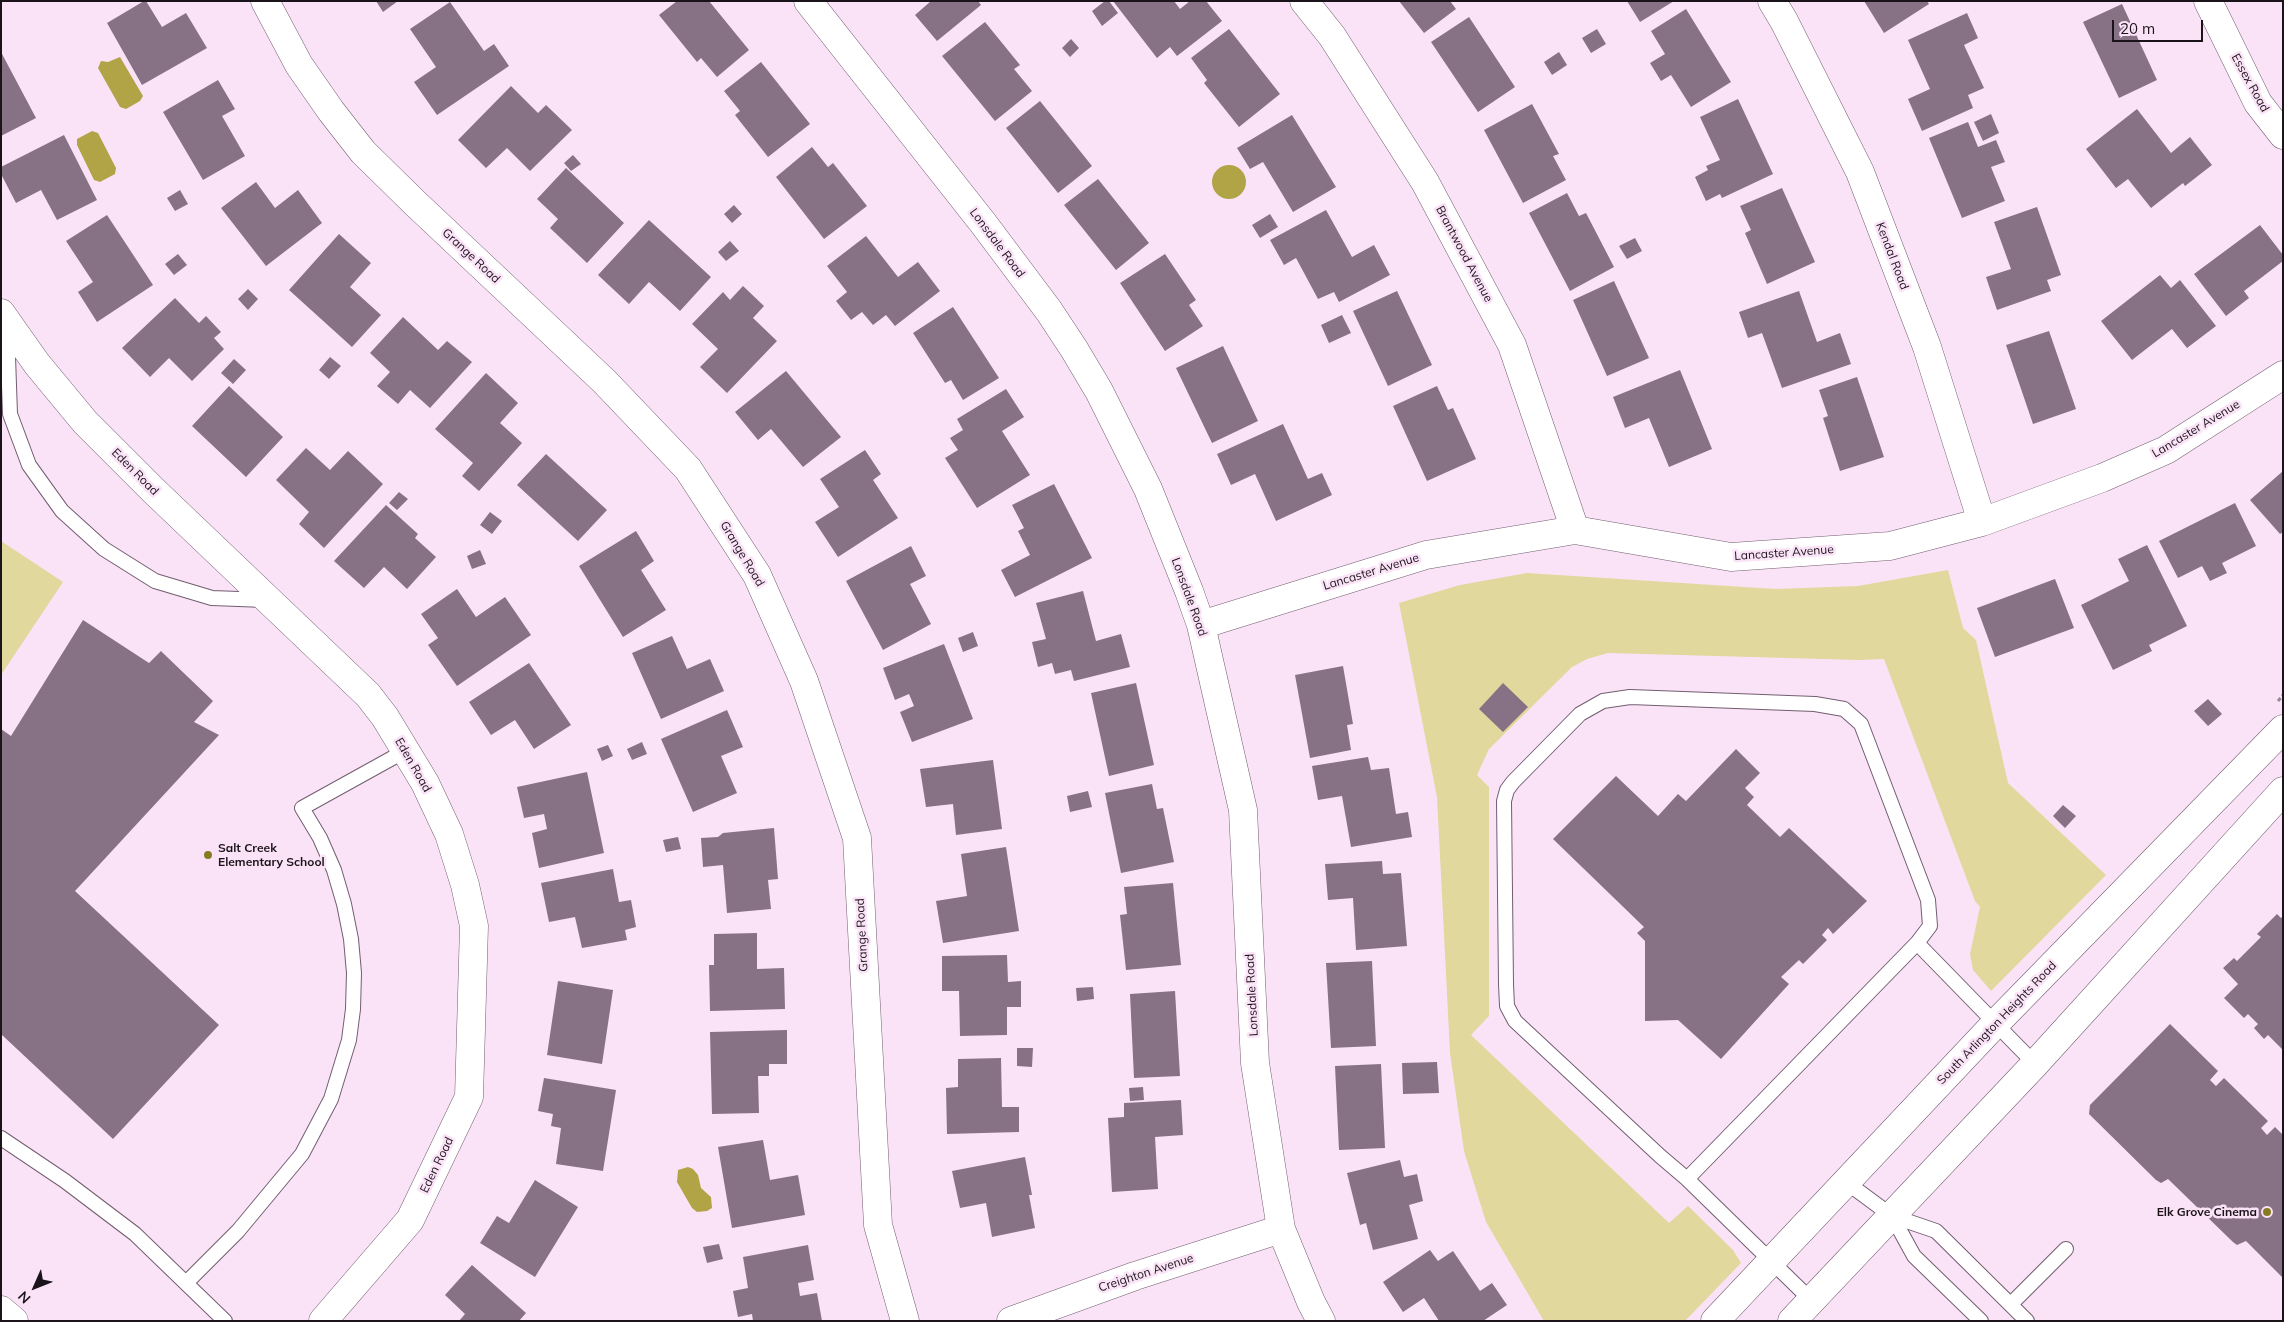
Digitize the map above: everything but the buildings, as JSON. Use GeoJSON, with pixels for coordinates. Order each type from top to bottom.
{"type":"FeatureCollection","features":[{"type":"Feature","properties":{"kind":"street","name":"Grange Road"},"geometry":{"type":"LineString","coordinates":[[265,1],[299,65],[363,152],[604,380],[688,469],[757,575],[804,681],[857,838],[878,1226],[905,1321]]}},
{"type":"Feature","properties":{"kind":"street","name":"Lonsdale Road"},"geometry":{"type":"LineString","coordinates":[[808,1],[983,224],[1049,311],[1074,349],[1099,391],[1148,489],[1202,625],[1243,810],[1255,1062],[1282,1230],[1311,1302],[1322,1321]]}},
{"type":"Feature","properties":{"kind":"street","name":"Brantwood Avenue"},"geometry":{"type":"LineString","coordinates":[[1304,1],[1332,36],[1425,182],[1512,344],[1576,530]]}},
{"type":"Feature","properties":{"kind":"street","name":"Kendal Road"},"geometry":{"type":"LineString","coordinates":[[1772,1],[1784,21],[1860,172],[1927,347],[1982,522]]}},
{"type":"Feature","properties":{"kind":"street","name":"Essex Road"},"geometry":{"type":"LineString","coordinates":[[2208,1],[2258,103],[2283,135]]}},
{"type":"Feature","properties":{"kind":"street","name":"Eden Road"},"geometry":{"type":"LineString","coordinates":[[4,316],[37,364],[85,422],[368,695],[385,717],[425,783],[449,834],[465,885],[474,926],[469,1097],[410,1220],[324,1321]]}},
{"type":"Feature","properties":{"kind":"street","name":"Lancaster Avenue"},"geometry":{"type":"LineString","coordinates":[[1202,625],[1426,555],[1576,530],[1731,557],[1890,546],[1982,522],[2102,478],[2166,450],[2283,375]]}},
{"type":"Feature","properties":{"kind":"street","name":"South Arlington Heights Road"},"geometry":{"type":"LineString","coordinates":[[1715,1321],[1995,1024],[2283,729]]}},
{"type":"Feature","properties":{"kind":"street"},"geometry":{"type":"LineString","coordinates":[[1792,1321],[2035,1064],[2283,791]]}},
{"type":"Feature","properties":{"kind":"street","name":"Creighton Avenue"},"geometry":{"type":"LineString","coordinates":[[1012,1321],[1135,1276],[1282,1230]]}},
{"type":"Feature","properties":{"kind":"street"},"geometry":{"type":"LineString","coordinates":[[1,1310],[14,1321]]}},
{"type":"Feature","properties":{"kind":"lane"},"geometry":{"type":"LineString","coordinates":[[4,316],[10,414],[29,465],[62,511],[104,549],[155,581],[212,598],[268,600]]}},
{"type":"Feature","properties":{"kind":"lane"},"geometry":{"type":"LineString","coordinates":[[1687,1179],[1917,943],[1930,926],[1928,900],[1861,724],[1844,709],[1815,704],[1630,697],[1603,701],[1580,714],[1513,782],[1507,790],[1504,801],[1508,1006],[1515,1022],[1687,1179],[1811,1300]]}},
{"type":"Feature","properties":{"kind":"lane"},"geometry":{"type":"LineString","coordinates":[[186,1283],[238,1231],[302,1154],[331,1099],[347,1047],[353,1009],[354,973],[351,939],[344,904],[334,870],[320,838],[302,808],[405,751]]}},
{"type":"Feature","properties":{"kind":"lane"},"geometry":{"type":"LineString","coordinates":[[1917,943],[2035,1064]]}},
{"type":"Feature","properties":{"kind":"lane"},"geometry":{"type":"LineString","coordinates":[[1,1138],[65,1181],[135,1234],[225,1321]]}},
{"type":"Feature","properties":{"kind":"lane"},"geometry":{"type":"LineString","coordinates":[[1846,1182],[1892,1216],[1936,1231],[2028,1321]]}},
{"type":"Feature","properties":{"kind":"lane"},"geometry":{"type":"LineString","coordinates":[[1892,1216],[1914,1256],[1981,1321]]}},
{"type":"Feature","properties":{"kind":"lane"},"geometry":{"type":"LineString","coordinates":[[2011,1304],[2066,1249]]}},
{"type":"Feature","properties":{"kind":"shaded area"},"geometry":{"type":"Polygon","coordinates":[[[120,57],[143,96],[140,101],[126,109],[120,107],[98,68],[101,61],[108,62],[120,57]]]}},
{"type":"Feature","properties":{"kind":"shaded area"},"geometry":{"type":"Polygon","coordinates":[[[92,131],[98,133],[116,168],[115,174],[100,182],[94,180],[77,145],[77,139],[92,131]]]}},
{"type":"Feature","properties":{"kind":"shaded area"},"geometry":{"type":"Polygon","coordinates":[[[1229,165],[1241,170],[1246,182],[1241,194],[1229,199],[1217,194],[1212,182],[1217,170],[1229,165]]]}},
{"type":"Feature","properties":{"kind":"shaded area"},"geometry":{"type":"Polygon","coordinates":[[[1,541],[63,582],[1,675],[1,541]]]}},
{"type":"Feature","properties":{"kind":"shaded area"},"geometry":{"type":"Polygon","coordinates":[[[1948,570],[1963,628],[1976,640],[2008,783],[2106,875],[1991,991],[1973,970],[1970,954],[1980,907],[1975,901],[1884,659],[1859,660],[1608,653],[1587,659],[1572,667],[1489,749],[1477,775],[1489,787],[1489,1016],[1471,1035],[1669,1223],[1688,1206],[1733,1250],[1741,1263],[1685,1321],[1544,1321],[1486,1222],[1464,1151],[1450,1053],[1437,797],[1399,603],[1460,585],[1527,573],[1775,589],[1858,586],[1948,570]]]}},
{"type":"Feature","properties":{"kind":"shaded area"},"geometry":{"type":"Polygon","coordinates":[[[688,1167],[693,1169],[698,1175],[701,1188],[711,1197],[712,1208],[707,1211],[697,1212],[692,1208],[677,1182],[678,1170],[688,1167]]]}},
{"type":"Feature","properties":{"kind":"place","name":"Salt Creek Elementary School"},"geometry":{"type":"Point","coordinates":[208,855]}},
{"type":"Feature","properties":{"kind":"place","name":"Elk Grove Cinema"},"geometry":{"type":"Point","coordinates":[2267,1212]}}]}
